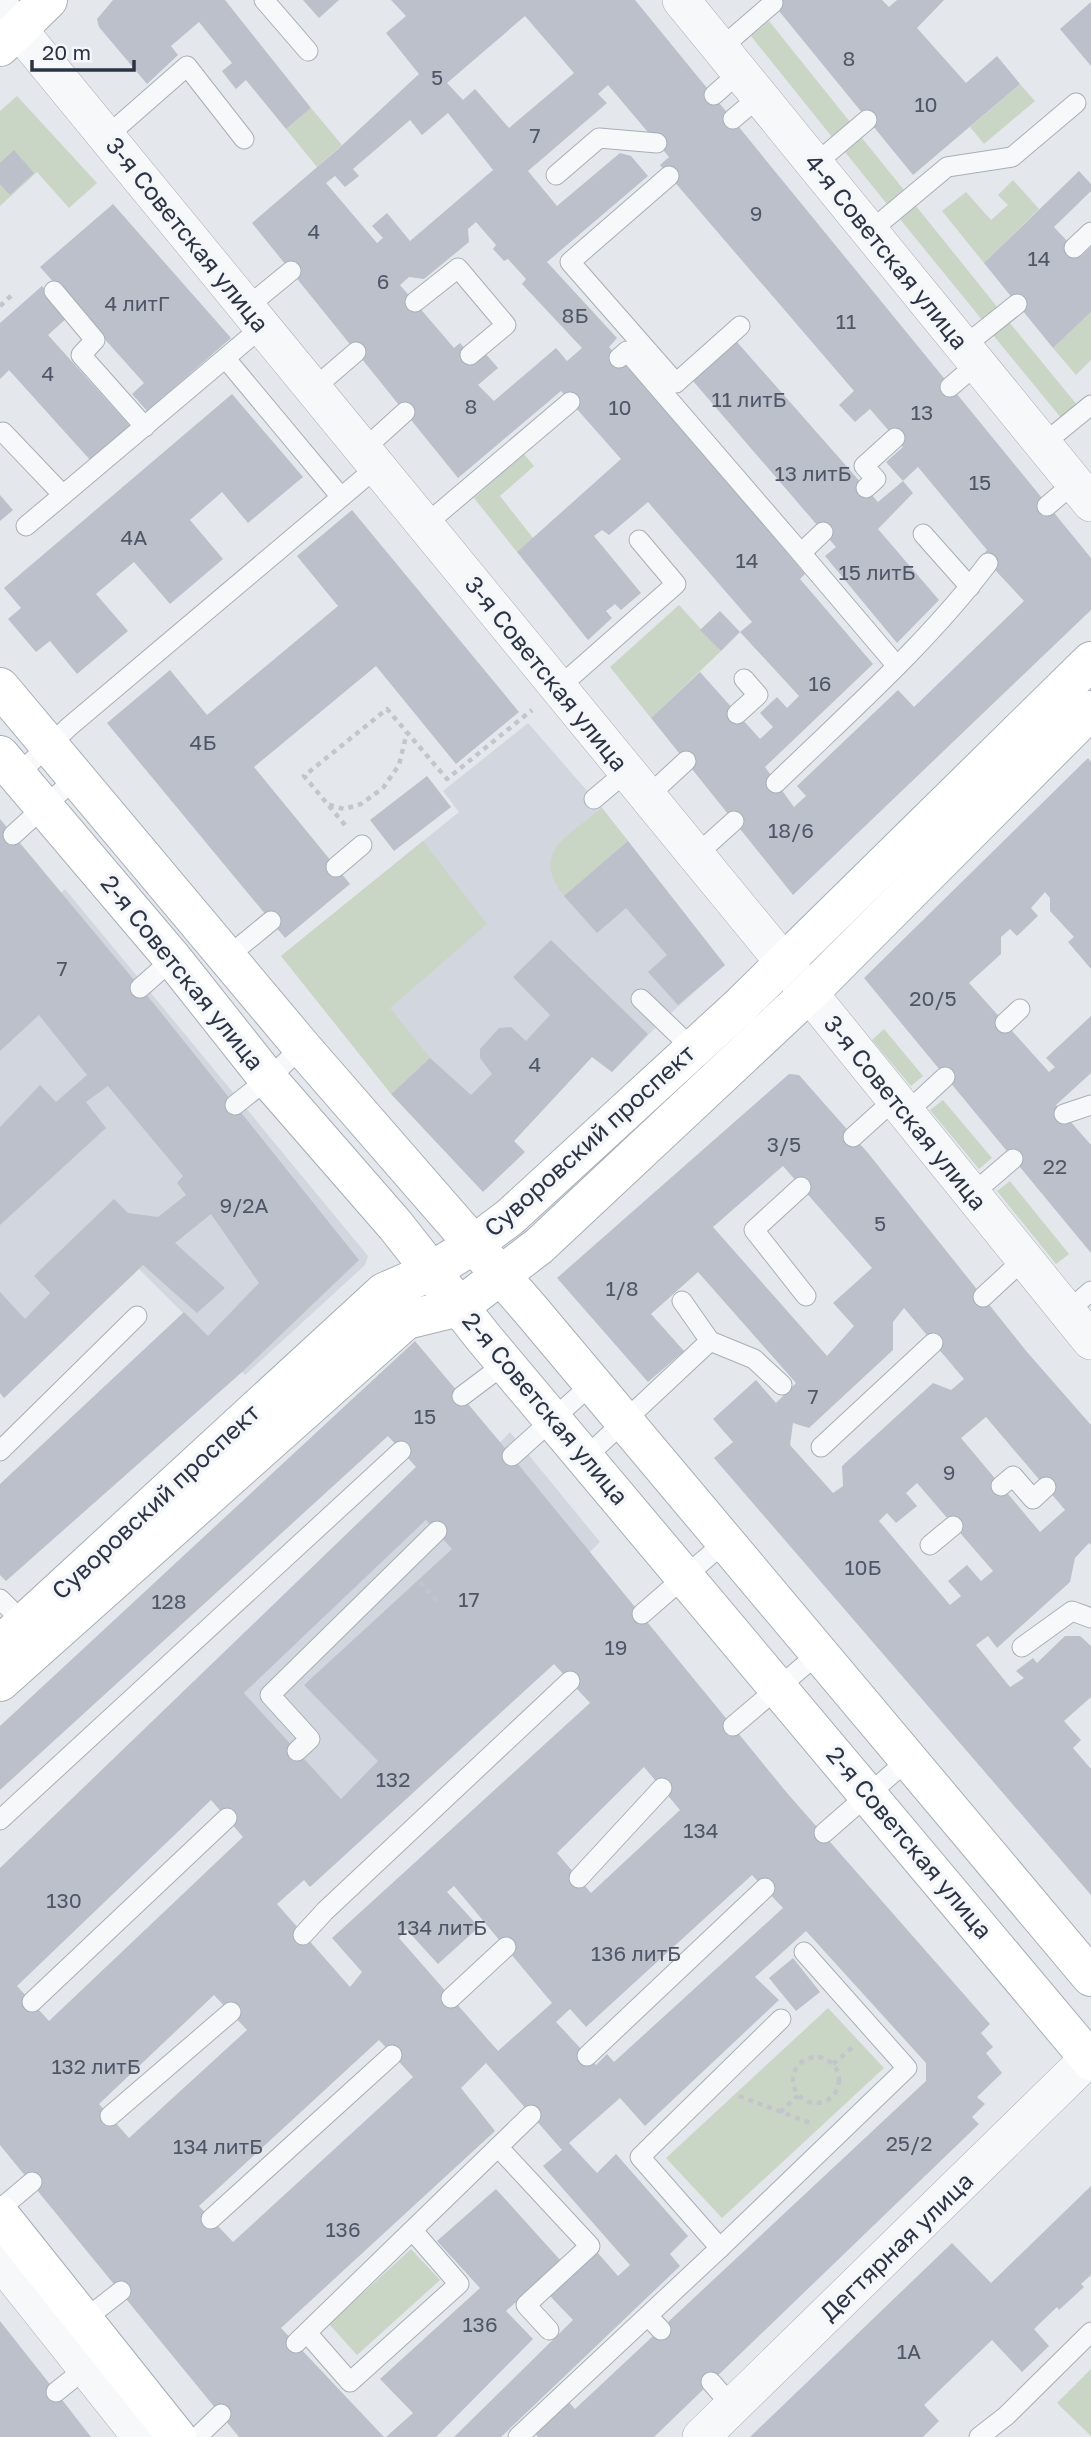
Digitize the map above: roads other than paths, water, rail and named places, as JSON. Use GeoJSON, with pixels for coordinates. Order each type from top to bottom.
{"type":"FeatureCollection","features":[{"type":"Feature","properties":{"kind":"main road"},"geometry":{"type":"LineString","coordinates":[[6,28],[48,0]]}},
{"type":"Feature","properties":{"kind":"main road","name":"Суворовский проспект"},"geometry":{"type":"LineString","coordinates":[[8,1622],[384,1292],[430,1272],[473,1245],[510,1217],[783,963],[1091,661]]}},
{"type":"Feature","properties":{"kind":"main road","name":"2-я Советская улица"},"geometry":{"type":"LineString","coordinates":[[0,687],[302,1046],[593,1383],[1091,1978]]}},
{"type":"Feature","properties":{"kind":"main road","name":"Суворовский проспект"},"geometry":{"type":"LineString","coordinates":[[0,1682],[406,1320],[459,1307],[539,1246],[809,993],[1091,710]]}},
{"type":"Feature","properties":{"kind":"main road","name":"2-я Советская улица"},"geometry":{"type":"LineString","coordinates":[[9,765],[173,959],[268,1079],[396,1226],[459,1307],[1090,2059]]}},
{"type":"Feature","properties":{"kind":"main road"},"geometry":{"type":"LineString","coordinates":[[0,2215],[84,2320],[97,2360],[151,2432]]}},
{"type":"Feature","properties":{"kind":"street","name":"4-я Советская улица"},"geometry":{"type":"LineString","coordinates":[[681,0],[733,86],[814,164],[869,232],[963,366],[1042,445],[1071,497]]}},
{"type":"Feature","properties":{"kind":"street","name":"3-я Советская улица"},"geometry":{"type":"LineString","coordinates":[[6,28],[106,136],[425,526],[545,699],[636,784],[1024,1259],[1079,1302],[1091,1341]]}},
{"type":"Feature","properties":{"kind":"street","name":"Дегтярная улица"},"geometry":{"type":"LineString","coordinates":[[701,2437],[722,2394],[1090,2059]]}},
{"type":"Feature","properties":{"kind":"street"},"geometry":{"type":"LineString","coordinates":[[0,2260],[97,2360]]}},
{"type":"Feature","properties":{"kind":"lane"},"geometry":{"type":"LineString","coordinates":[[264,0],[308,51]]}},
{"type":"Feature","properties":{"kind":"lane"},"geometry":{"type":"LineString","coordinates":[[733,86],[773,3]]}},
{"type":"Feature","properties":{"kind":"lane"},"geometry":{"type":"LineString","coordinates":[[106,136],[187,66],[244,139]]}},
{"type":"Feature","properties":{"kind":"lane"},"geometry":{"type":"LineString","coordinates":[[869,232],[947,167],[1012,157],[1076,103]]}},
{"type":"Feature","properties":{"kind":"lane"},"geometry":{"type":"LineString","coordinates":[[814,164],[867,120]]}},
{"type":"Feature","properties":{"kind":"lane"},"geometry":{"type":"LineString","coordinates":[[556,175],[599,138],[657,143]]}},
{"type":"Feature","properties":{"kind":"lane"},"geometry":{"type":"LineString","coordinates":[[669,176],[570,262],[628,350],[897,666]]}},
{"type":"Feature","properties":{"kind":"lane"},"geometry":{"type":"LineString","coordinates":[[1074,248],[1091,232]]}},
{"type":"Feature","properties":{"kind":"lane"},"geometry":{"type":"LineString","coordinates":[[415,302],[457,268],[506,325],[470,355]]}},
{"type":"Feature","properties":{"kind":"lane"},"geometry":{"type":"LineString","coordinates":[[26,526],[226,359],[291,271]]}},
{"type":"Feature","properties":{"kind":"lane"},"geometry":{"type":"LineString","coordinates":[[54,291],[94,340],[81,355],[145,427]]}},
{"type":"Feature","properties":{"kind":"lane"},"geometry":{"type":"LineString","coordinates":[[963,366],[1017,304]]}},
{"type":"Feature","properties":{"kind":"lane"},"geometry":{"type":"LineString","coordinates":[[628,350],[676,383],[740,326]]}},
{"type":"Feature","properties":{"kind":"lane"},"geometry":{"type":"LineString","coordinates":[[313,389],[356,352]]}},
{"type":"Feature","properties":{"kind":"lane"},"geometry":{"type":"LineString","coordinates":[[226,359],[341,497]]}},
{"type":"Feature","properties":{"kind":"lane"},"geometry":{"type":"LineString","coordinates":[[425,526],[570,401]]}},
{"type":"Feature","properties":{"kind":"lane"},"geometry":{"type":"LineString","coordinates":[[1042,445],[1091,405]]}},
{"type":"Feature","properties":{"kind":"lane"},"geometry":{"type":"LineString","coordinates":[[9,765],[50,744],[341,497],[405,412]]}},
{"type":"Feature","properties":{"kind":"lane"},"geometry":{"type":"LineString","coordinates":[[4,432],[63,495]]}},
{"type":"Feature","properties":{"kind":"lane"},"geometry":{"type":"LineString","coordinates":[[866,488],[876,479],[864,466],[895,438]]}},
{"type":"Feature","properties":{"kind":"lane"},"geometry":{"type":"LineString","coordinates":[[801,554],[823,532]]}},
{"type":"Feature","properties":{"kind":"lane"},"geometry":{"type":"LineString","coordinates":[[923,534],[970,587]]}},
{"type":"Feature","properties":{"kind":"lane"},"geometry":{"type":"LineString","coordinates":[[545,699],[677,584],[639,540]]}},
{"type":"Feature","properties":{"kind":"lane"},"geometry":{"type":"LineString","coordinates":[[776,783],[897,666],[970,587],[988,563]]}},
{"type":"Feature","properties":{"kind":"lane"},"geometry":{"type":"LineString","coordinates":[[737,714],[758,695],[744,679]]}},
{"type":"Feature","properties":{"kind":"lane"},"geometry":{"type":"LineString","coordinates":[[594,799],[636,784],[686,761]]}},
{"type":"Feature","properties":{"kind":"lane"},"geometry":{"type":"LineString","coordinates":[[13,835],[77,777]]}},
{"type":"Feature","properties":{"kind":"lane"},"geometry":{"type":"LineString","coordinates":[[695,856],[734,821]]}},
{"type":"Feature","properties":{"kind":"lane"},"geometry":{"type":"LineString","coordinates":[[336,867],[362,845]]}},
{"type":"Feature","properties":{"kind":"lane"},"geometry":{"type":"LineString","coordinates":[[227,957],[271,921]]}},
{"type":"Feature","properties":{"kind":"lane"},"geometry":{"type":"LineString","coordinates":[[140,988],[173,959]]}},
{"type":"Feature","properties":{"kind":"lane"},"geometry":{"type":"LineString","coordinates":[[641,999],[693,1049]]}},
{"type":"Feature","properties":{"kind":"lane"},"geometry":{"type":"LineString","coordinates":[[1005,1023],[1020,1009]]}},
{"type":"Feature","properties":{"kind":"lane"},"geometry":{"type":"LineString","coordinates":[[235,1105],[268,1079],[302,1046]]}},
{"type":"Feature","properties":{"kind":"lane"},"geometry":{"type":"LineString","coordinates":[[853,1137],[945,1077]]}},
{"type":"Feature","properties":{"kind":"lane"},"geometry":{"type":"LineString","coordinates":[[1064,1114],[1091,1105]]}},
{"type":"Feature","properties":{"kind":"lane"},"geometry":{"type":"LineString","coordinates":[[971,1195],[1013,1159]]}},
{"type":"Feature","properties":{"kind":"lane"},"geometry":{"type":"LineString","coordinates":[[801,1186],[754,1230],[806,1296]]}},
{"type":"Feature","properties":{"kind":"lane"},"geometry":{"type":"LineString","coordinates":[[983,1297],[1024,1259]]}},
{"type":"Feature","properties":{"kind":"lane"},"geometry":{"type":"LineString","coordinates":[[682,1301],[710,1341],[754,1359],[782,1385]]}},
{"type":"Feature","properties":{"kind":"lane"},"geometry":{"type":"LineString","coordinates":[[0,1451],[137,1316]]}},
{"type":"Feature","properties":{"kind":"lane"},"geometry":{"type":"LineString","coordinates":[[586,1458],[710,1341]]}},
{"type":"Feature","properties":{"kind":"lane"},"geometry":{"type":"LineString","coordinates":[[821,1447],[933,1343]]}},
{"type":"Feature","properties":{"kind":"lane"},"geometry":{"type":"LineString","coordinates":[[462,1396],[506,1363]]}},
{"type":"Feature","properties":{"kind":"lane"},"geometry":{"type":"LineString","coordinates":[[512,1456],[593,1383]]}},
{"type":"Feature","properties":{"kind":"lane"},"geometry":{"type":"LineString","coordinates":[[0,1820],[401,1451]]}},
{"type":"Feature","properties":{"kind":"lane"},"geometry":{"type":"LineString","coordinates":[[1001,1486],[1013,1475],[1033,1499],[1046,1487]]}},
{"type":"Feature","properties":{"kind":"lane"},"geometry":{"type":"LineString","coordinates":[[930,1545],[953,1526]]}},
{"type":"Feature","properties":{"kind":"lane"},"geometry":{"type":"LineString","coordinates":[[297,1751],[310,1739],[271,1695],[436,1531]]}},
{"type":"Feature","properties":{"kind":"lane"},"geometry":{"type":"LineString","coordinates":[[642,1614],[726,1541]]}},
{"type":"Feature","properties":{"kind":"lane"},"geometry":{"type":"LineString","coordinates":[[1022,1647],[1072,1611],[1091,1618]]}},
{"type":"Feature","properties":{"kind":"lane"},"geometry":{"type":"LineString","coordinates":[[733,1726],[819,1653]]}},
{"type":"Feature","properties":{"kind":"lane"},"geometry":{"type":"LineString","coordinates":[[303,1934],[570,1681]]}},
{"type":"Feature","properties":{"kind":"lane"},"geometry":{"type":"LineString","coordinates":[[824,1833],[909,1759]]}},
{"type":"Feature","properties":{"kind":"lane"},"geometry":{"type":"LineString","coordinates":[[579,1878],[662,1788]]}},
{"type":"Feature","properties":{"kind":"lane"},"geometry":{"type":"LineString","coordinates":[[32,2002],[227,1818]]}},
{"type":"Feature","properties":{"kind":"lane"},"geometry":{"type":"LineString","coordinates":[[587,2056],[765,1888]]}},
{"type":"Feature","properties":{"kind":"lane"},"geometry":{"type":"LineString","coordinates":[[451,1998],[506,1947]]}},
{"type":"Feature","properties":{"kind":"lane"},"geometry":{"type":"LineString","coordinates":[[518,2437],[655,2323],[720,2248],[907,2068],[804,1952]]}},
{"type":"Feature","properties":{"kind":"lane"},"geometry":{"type":"LineString","coordinates":[[110,2116],[230,2012]]}},
{"type":"Feature","properties":{"kind":"lane"},"geometry":{"type":"LineString","coordinates":[[720,2248],[640,2157],[781,2019]]}},
{"type":"Feature","properties":{"kind":"lane"},"geometry":{"type":"LineString","coordinates":[[211,2219],[392,2054]]}},
{"type":"Feature","properties":{"kind":"lane"},"geometry":{"type":"LineString","coordinates":[[413,2231],[459,2284],[350,2382],[301,2338],[531,2115]]}},
{"type":"Feature","properties":{"kind":"lane"},"geometry":{"type":"LineString","coordinates":[[498,2147],[590,2246],[526,2305],[549,2330]]}},
{"type":"Feature","properties":{"kind":"lane"},"geometry":{"type":"LineString","coordinates":[[0,2209],[32,2182]]}},
{"type":"Feature","properties":{"kind":"lane"},"geometry":{"type":"LineString","coordinates":[[84,2320],[121,2291]]}},
{"type":"Feature","properties":{"kind":"lane"},"geometry":{"type":"LineString","coordinates":[[979,2437],[1006,2416],[1091,2332]]}},
{"type":"Feature","properties":{"kind":"lane"},"geometry":{"type":"LineString","coordinates":[[56,2392],[97,2360]]}},
{"type":"Feature","properties":{"kind":"lane"},"geometry":{"type":"LineString","coordinates":[[197,2437],[221,2414]]}}]}
